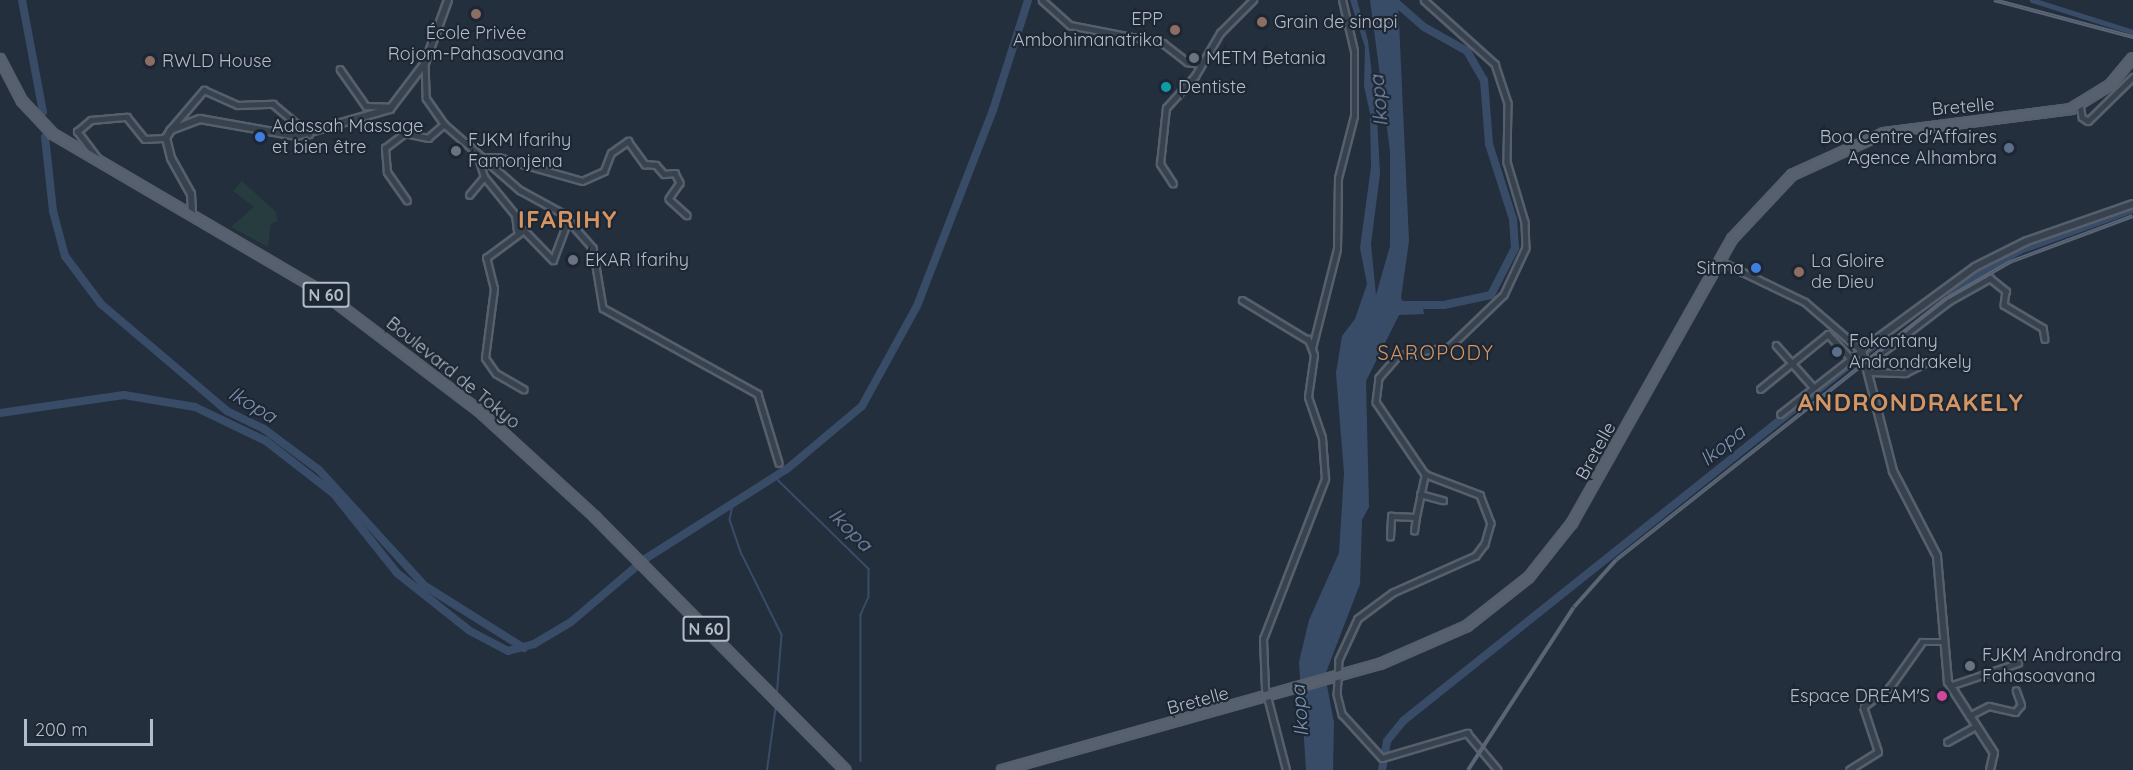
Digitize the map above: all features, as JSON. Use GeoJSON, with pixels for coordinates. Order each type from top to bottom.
{"type":"FeatureCollection","features":[{"type":"Feature","properties":{"kind":"main road","name":"Bretelle"},"geometry":{"type":"LineString","coordinates":[[1002,770],[1334,678],[1440,641],[1493,608],[1537,568],[1572,523],[1720,261],[1774,191],[1800,169],[1837,151],[1906,128],[2040,116],[2080,104],[2110,85],[2133,58]]}},
{"type":"Feature","properties":{"kind":"main road","name":"Boulevard de Tokyo"},"geometry":{"type":"LineString","coordinates":[[0,59],[37,118],[100,162],[192,213],[321,291],[423,367],[541,465],[845,770]]}},
{"type":"Feature","properties":{"kind":"main road"},"geometry":{"type":"LineString","coordinates":[[829,755],[839,770]]}},
{"type":"Feature","properties":{"kind":"street"},"geometry":{"type":"LineString","coordinates":[[100,162],[77,132],[91,120],[127,117],[146,138],[168,135],[200,119],[265,135],[309,134],[393,107],[424,63],[448,0]]}},
{"type":"Feature","properties":{"kind":"street"},"geometry":{"type":"LineString","coordinates":[[1042,0],[1070,25],[1163,43],[1187,63],[1200,64]]}},
{"type":"Feature","properties":{"kind":"street"},"geometry":{"type":"LineString","coordinates":[[1173,184],[1160,164],[1162,121],[1173,96],[1200,64],[1234,16],[1253,0]]}},
{"type":"Feature","properties":{"kind":"street"},"geometry":{"type":"LineString","coordinates":[[1242,300],[1308,339],[1313,350],[1337,249],[1338,178],[1354,116],[1354,51],[1342,0]]}},
{"type":"Feature","properties":{"kind":"street"},"geometry":{"type":"LineString","coordinates":[[1425,0],[1495,64],[1508,104],[1511,186],[1527,233],[1518,273],[1496,304],[1450,347],[1398,356],[1379,378],[1376,402],[1425,474],[1470,489],[1485,500],[1491,523],[1485,544],[1443,575],[1382,599],[1358,620],[1346,635],[1334,678],[1342,714],[1382,758],[1389,758],[1467,733],[1498,770]]}},
{"type":"Feature","properties":{"kind":"street"},"geometry":{"type":"LineString","coordinates":[[424,63],[426,98],[444,124],[478,157],[568,220],[597,255],[603,308],[754,389],[780,463]]}},
{"type":"Feature","properties":{"kind":"street"},"geometry":{"type":"LineString","coordinates":[[340,69],[366,106],[393,107]]}},
{"type":"Feature","properties":{"kind":"street"},"geometry":{"type":"LineString","coordinates":[[2080,104],[2082,117],[2088,121],[2133,77]]}},
{"type":"Feature","properties":{"kind":"street"},"geometry":{"type":"LineString","coordinates":[[168,135],[204,90],[238,105],[273,104],[309,134]]}},
{"type":"Feature","properties":{"kind":"street"},"geometry":{"type":"LineString","coordinates":[[406,201],[387,172],[385,148],[405,133],[428,138],[444,124]]}},
{"type":"Feature","properties":{"kind":"street"},"geometry":{"type":"LineString","coordinates":[[168,135],[191,194],[192,213]]}},
{"type":"Feature","properties":{"kind":"street"},"geometry":{"type":"LineString","coordinates":[[478,157],[498,157],[582,181],[604,171],[611,153],[628,141],[645,164],[656,165],[664,174],[675,173],[680,183],[669,199],[687,215]]}},
{"type":"Feature","properties":{"kind":"street"},"geometry":{"type":"LineString","coordinates":[[478,157],[484,177],[515,215],[517,231]]}},
{"type":"Feature","properties":{"kind":"street"},"geometry":{"type":"LineString","coordinates":[[469,195],[484,177]]}},
{"type":"Feature","properties":{"kind":"street"},"geometry":{"type":"LineString","coordinates":[[1864,356],[1975,267],[2028,241],[2133,204]]}},
{"type":"Feature","properties":{"kind":"street"},"geometry":{"type":"LineString","coordinates":[[524,390],[496,374],[484,350],[494,289],[486,258],[517,231],[526,231],[553,260],[568,220]]}},
{"type":"Feature","properties":{"kind":"street"},"geometry":{"type":"LineString","coordinates":[[1720,261],[1805,302],[1864,356],[1871,372],[1869,393],[1893,471],[1937,556],[1942,642],[1950,686],[1994,753],[1992,768]]}},
{"type":"Feature","properties":{"kind":"street"},"geometry":{"type":"LineString","coordinates":[[1781,414],[1851,359],[1864,356],[1990,278],[2006,291],[2004,304],[2043,328],[2046,339]]}},
{"type":"Feature","properties":{"kind":"street"},"geometry":{"type":"LineString","coordinates":[[1760,389],[1828,334],[1851,359]]}},
{"type":"Feature","properties":{"kind":"street"},"geometry":{"type":"LineString","coordinates":[[1286,770],[1271,696],[1263,639],[1325,478],[1322,438],[1308,397],[1314,355],[1308,339]]}},
{"type":"Feature","properties":{"kind":"street"},"geometry":{"type":"LineString","coordinates":[[1776,345],[1814,388]]}},
{"type":"Feature","properties":{"kind":"street"},"geometry":{"type":"LineString","coordinates":[[1871,372],[1905,373],[1925,363]]}},
{"type":"Feature","properties":{"kind":"street"},"geometry":{"type":"LineString","coordinates":[[1414,531],[1425,474]]}},
{"type":"Feature","properties":{"kind":"street"},"geometry":{"type":"LineString","coordinates":[[1420,494],[1443,500]]}},
{"type":"Feature","properties":{"kind":"street"},"geometry":{"type":"LineString","coordinates":[[1390,537],[1391,516],[1416,517]]}},
{"type":"Feature","properties":{"kind":"street"},"geometry":{"type":"LineString","coordinates":[[1849,770],[1878,752],[1863,707],[1890,687],[1922,642],[1942,642]]}},
{"type":"Feature","properties":{"kind":"street"},"geometry":{"type":"LineString","coordinates":[[1950,686],[2018,663]]}},
{"type":"Feature","properties":{"kind":"street"},"geometry":{"type":"LineString","coordinates":[[1969,716],[1989,706],[2015,712],[2021,705],[2016,691]]}},
{"type":"Feature","properties":{"kind":"street"},"geometry":{"type":"LineString","coordinates":[[1947,742],[1976,726]]}},
{"type":"Feature","properties":{"kind":"green space"},"geometry":{"type":"Polygon","coordinates":[[[242,181],[275,211],[278,221],[271,224],[268,247],[231,227],[254,207],[233,191],[242,181]]]}},
{"type":"Feature","properties":{"kind":"water"},"geometry":{"type":"Polygon","coordinates":[[[1350,0],[1357,0],[1368,41],[1377,118],[1380,174],[1371,244],[1376,295],[1390,246],[1390,151],[1370,0],[1398,0],[1409,241],[1401,298],[1407,309],[1423,308],[1424,314],[1399,315],[1366,381],[1369,507],[1362,520],[1360,584],[1325,675],[1334,723],[1333,770],[1306,770],[1299,662],[1309,620],[1339,553],[1344,473],[1336,373],[1342,336],[1355,319],[1367,284],[1360,248],[1371,167],[1370,113],[1364,86],[1365,47],[1350,0]]]}},
{"type":"Feature","properties":{"kind":"waterway","name":"Ikopa"},"geometry":{"type":"LineString","coordinates":[[22,0],[43,112]]}},
{"type":"Feature","properties":{"kind":"waterway"},"geometry":{"type":"LineString","coordinates":[[0,413],[124,395],[195,407],[266,441],[334,494],[397,573],[470,631],[508,651],[534,644],[571,622],[645,559],[787,469],[862,406],[917,306],[993,110],[1028,0]]}},
{"type":"Feature","properties":{"kind":"waterway","name":"Ikopa"},"geometry":{"type":"LineString","coordinates":[[1393,0],[1424,27],[1467,51],[1484,80],[1489,144],[1513,219],[1515,248],[1491,295],[1444,305],[1396,305]]}},
{"type":"Feature","properties":{"kind":"waterway"},"geometry":{"type":"LineString","coordinates":[[2032,0],[2133,32]]}},
{"type":"Feature","properties":{"kind":"waterway","name":"Ikopa"},"geometry":{"type":"LineString","coordinates":[[45,137],[53,211],[65,256],[101,304],[227,411],[264,429],[319,470],[425,586],[524,648]]}},
{"type":"Feature","properties":{"kind":"waterway","name":"Ikopa"},"geometry":{"type":"LineString","coordinates":[[1947,291],[2020,250],[2133,209]]}},
{"type":"Feature","properties":{"kind":"waterway","name":"Ikopa"},"geometry":{"type":"LineString","coordinates":[[1382,770],[1387,741],[1403,721],[1884,337]]}},
{"type":"Feature","properties":{"kind":"waterway","name":"Ikopa"},"geometry":{"type":"LineString","coordinates":[[774,476],[869,569],[869,597],[861,615],[861,761]]}},
{"type":"Feature","properties":{"kind":"waterway"},"geometry":{"type":"LineString","coordinates":[[734,501],[730,520],[742,554],[782,635],[777,698]]}},
{"type":"Feature","properties":{"kind":"waterway"},"geometry":{"type":"LineString","coordinates":[[767,770],[776,705]]}},
{"type":"Feature","properties":{"kind":"railway"},"geometry":{"type":"LineString","coordinates":[[1994,0],[2133,37]]}},
{"type":"Feature","properties":{"kind":"railway"},"geometry":{"type":"LineString","coordinates":[[1468,770],[1574,607],[1616,560],[1947,298],[2010,262],[2133,216]]}},
{"type":"Feature","properties":{"kind":"place","name":"École Privée Rojom-Pahasoavana"},"geometry":{"type":"Point","coordinates":[476,14]}},
{"type":"Feature","properties":{"kind":"place","name":"Grain de sinapi"},"geometry":{"type":"Point","coordinates":[1262,22]}},
{"type":"Feature","properties":{"kind":"place","name":"EPP Ambohimanatrika"},"geometry":{"type":"Point","coordinates":[1175,30]}},
{"type":"Feature","properties":{"kind":"place","name":"METM Betania"},"geometry":{"type":"Point","coordinates":[1194,58]}},
{"type":"Feature","properties":{"kind":"place","name":"RWLD House"},"geometry":{"type":"Point","coordinates":[150,61]}},
{"type":"Feature","properties":{"kind":"place","name":"Dentiste"},"geometry":{"type":"Point","coordinates":[1166,87]}},
{"type":"Feature","properties":{"kind":"place","name":"Adassah Massage et bien être"},"geometry":{"type":"Point","coordinates":[260,137]}},
{"type":"Feature","properties":{"kind":"place","name":"Boa Centre d'Affaires Agence Alhambra"},"geometry":{"type":"Point","coordinates":[2009,148]}},
{"type":"Feature","properties":{"kind":"place","name":"FJKM Ifarihy Famonjena"},"geometry":{"type":"Point","coordinates":[456,151]}},
{"type":"Feature","properties":{"kind":"place","name":"EKAR Ifarihy"},"geometry":{"type":"Point","coordinates":[573,260]}},
{"type":"Feature","properties":{"kind":"place","name":"Sitma"},"geometry":{"type":"Point","coordinates":[1756,268]}},
{"type":"Feature","properties":{"kind":"place","name":"La Gloire de Dieu"},"geometry":{"type":"Point","coordinates":[1799,272]}},
{"type":"Feature","properties":{"kind":"place","name":"Fokontany Androndrakely"},"geometry":{"type":"Point","coordinates":[1837,352]}},
{"type":"Feature","properties":{"kind":"place","name":"FJKM Androndra Fahasoavana"},"geometry":{"type":"Point","coordinates":[1970,666]}},
{"type":"Feature","properties":{"kind":"place","name":"Espace DREAM'S"},"geometry":{"type":"Point","coordinates":[1942,696]}},
{"type":"Feature","properties":{"kind":"district","name":"IFARIHY"},"geometry":{"type":"Point","coordinates":[568,220]}},
{"type":"Feature","properties":{"kind":"district","name":"SAROPODY"},"geometry":{"type":"Point","coordinates":[1436,352]}},
{"type":"Feature","properties":{"kind":"district","name":"ANDRONDRAKELY"},"geometry":{"type":"Point","coordinates":[1911,403]}}]}
